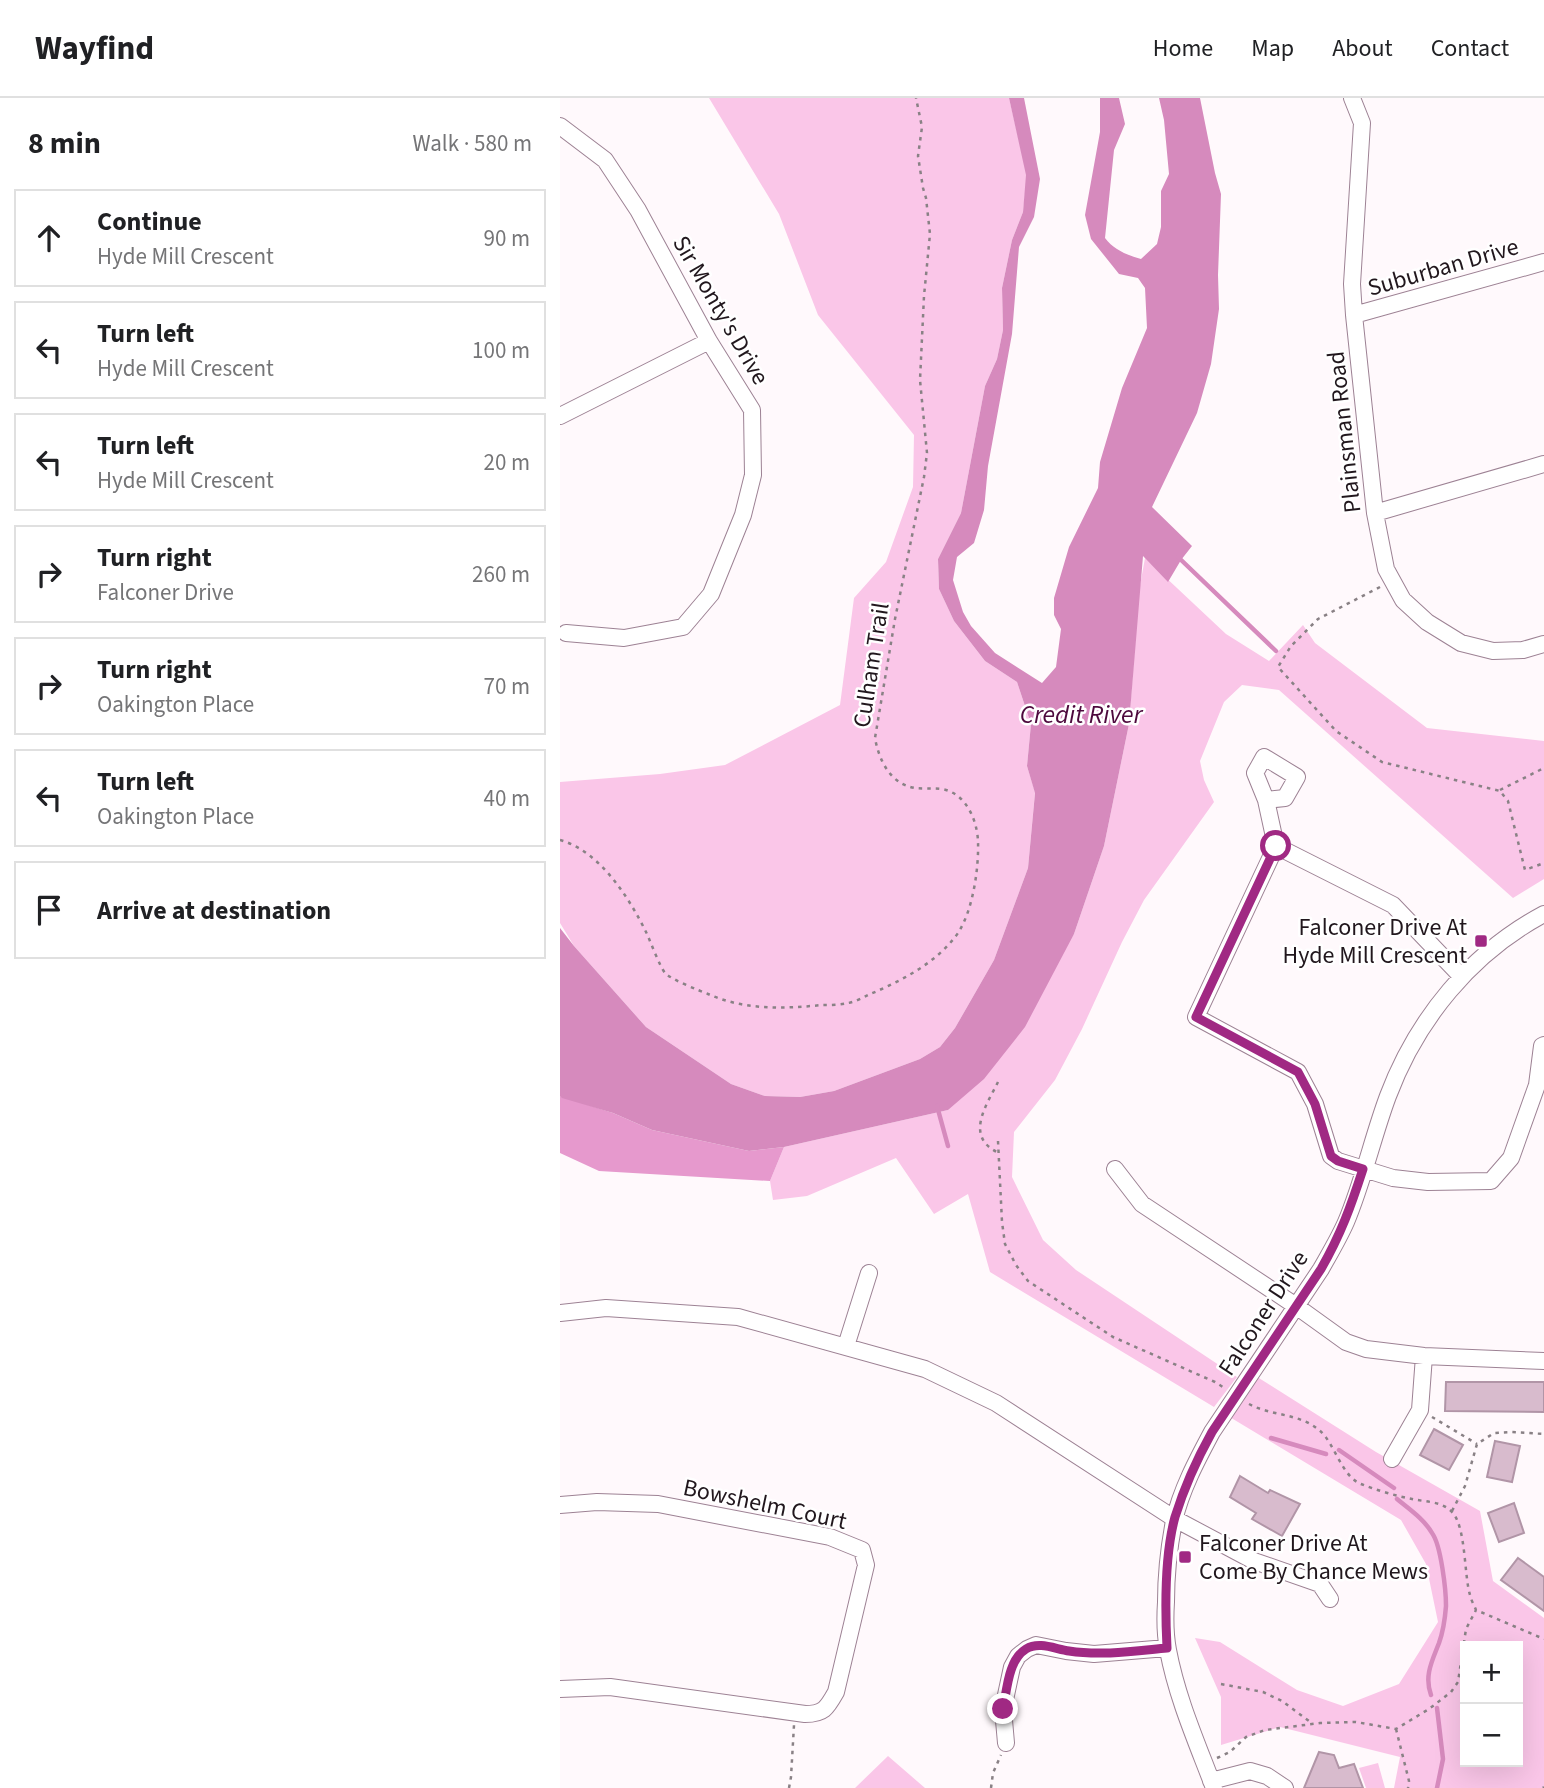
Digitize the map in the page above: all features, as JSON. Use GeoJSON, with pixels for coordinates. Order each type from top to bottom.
{"type":"FeatureCollection","features":[{"type":"Feature","properties":{"kind":"street","name":"Plainsman Road"},"geometry":{"type":"LineString","coordinates":[[1352,98],[1362,123],[1352,284],[1354,315],[1375,513],[1386,569],[1403,600],[1426,622],[1461,643],[1493,651],[1523,650],[1544,644]]}},
{"type":"Feature","properties":{"kind":"street","name":"Sir Monty's Drive"},"geometry":{"type":"LineString","coordinates":[[562,131],[605,160],[638,210],[709,341],[752,410],[753,475],[743,515],[711,594],[683,627],[624,638],[566,634]]}},
{"type":"Feature","properties":{"kind":"street","name":"Suburban Drive"},"geometry":{"type":"LineString","coordinates":[[1354,315],[1544,262]]}},
{"type":"Feature","properties":{"kind":"street"},"geometry":{"type":"LineString","coordinates":[[560,416],[709,341]]}},
{"type":"Feature","properties":{"kind":"street"},"geometry":{"type":"LineString","coordinates":[[1375,513],[1544,464]]}},
{"type":"Feature","properties":{"kind":"street"},"geometry":{"type":"LineString","coordinates":[[1266,800],[1276,846],[1196,1017],[1298,1072],[1315,1104],[1331,1156],[1338,1161],[1393,1178],[1428,1182],[1491,1181],[1511,1158],[1537,1085],[1544,1045]]}},
{"type":"Feature","properties":{"kind":"street"},"geometry":{"type":"LineString","coordinates":[[1276,846],[1393,905],[1461,976]]}},
{"type":"Feature","properties":{"kind":"street","name":"Falconer Drive"},"geometry":{"type":"LineString","coordinates":[[1213,1785],[1186,1717],[1167,1648],[1165,1619],[1166,1587],[1175,1519],[1198,1458],[1212,1432],[1335,1244],[1347,1219],[1403,1060],[1433,1010],[1461,976],[1507,937],[1544,914]]}},
{"type":"Feature","properties":{"kind":"street"},"geometry":{"type":"LineString","coordinates":[[1115,1169],[1142,1204],[1346,1342],[1366,1349],[1424,1356],[1544,1361]]}},
{"type":"Feature","properties":{"kind":"street"},"geometry":{"type":"LineString","coordinates":[[846,1346],[869,1273]]}},
{"type":"Feature","properties":{"kind":"street"},"geometry":{"type":"LineString","coordinates":[[560,1313],[606,1308],[738,1317],[925,1369],[996,1403],[1175,1519],[1254,1561],[1320,1584],[1330,1599]]}},
{"type":"Feature","properties":{"kind":"street"},"geometry":{"type":"LineString","coordinates":[[1392,1460],[1420,1410],[1424,1356]]}},
{"type":"Feature","properties":{"kind":"street","name":"Bowshelm Court"},"geometry":{"type":"LineString","coordinates":[[560,1505],[597,1502],[658,1504],[830,1537],[862,1550],[866,1565],[836,1692],[828,1706],[818,1714],[610,1687],[560,1689]]}},
{"type":"Feature","properties":{"kind":"street"},"geometry":{"type":"LineString","coordinates":[[1006,1743],[1003,1709],[1012,1667],[1018,1656],[1027,1649],[1036,1645],[1094,1654],[1167,1648]]}},
{"type":"Feature","properties":{"kind":"street"},"geometry":{"type":"LineString","coordinates":[[1213,1785],[1250,1771],[1267,1776],[1285,1788]]}},
{"type":"Feature","properties":{"kind":"path","name":"Culham Trail"},"geometry":{"type":"LineString","coordinates":[[560,840],[590,855],[630,900],[665,973],[721,1000],[762,1008],[849,1003],[893,984],[942,952],[958,932],[968,913],[975,888],[978,841],[974,818],[956,795],[943,789],[910,787],[888,772],[878,754],[875,738],[927,453],[920,380],[930,234],[918,156],[922,127],[916,98]]}},
{"type":"Feature","properties":{"kind":"path"},"geometry":{"type":"LineString","coordinates":[[1393,581],[1318,619],[1291,646],[1278,667],[1336,732],[1382,762],[1500,791],[1508,801],[1525,870],[1544,863]]}},
{"type":"Feature","properties":{"kind":"path"},"geometry":{"type":"LineString","coordinates":[[1500,791],[1544,768]]}},
{"type":"Feature","properties":{"kind":"path"},"geometry":{"type":"LineString","coordinates":[[998,1082],[980,1120],[979,1131],[990,1149],[999,1153]]}},
{"type":"Feature","properties":{"kind":"path"},"geometry":{"type":"LineString","coordinates":[[998,1141],[1005,1244],[1028,1281],[1113,1337],[1215,1382],[1259,1410],[1299,1418],[1317,1428],[1357,1483],[1411,1499],[1433,1502],[1452,1511],[1461,1536],[1470,1596],[1476,1610],[1544,1639]]}},
{"type":"Feature","properties":{"kind":"path"},"geometry":{"type":"LineString","coordinates":[[1420,1410],[1477,1444]]}},
{"type":"Feature","properties":{"kind":"path"},"geometry":{"type":"LineString","coordinates":[[1452,1511],[1465,1486],[1477,1444],[1494,1433],[1544,1434]]}},
{"type":"Feature","properties":{"kind":"path"},"geometry":{"type":"LineString","coordinates":[[1205,1764],[1230,1752],[1246,1737],[1265,1730],[1356,1722],[1396,1729],[1429,1709],[1451,1692],[1458,1682],[1466,1629],[1476,1610]]}},
{"type":"Feature","properties":{"kind":"path"},"geometry":{"type":"LineString","coordinates":[[1221,1684],[1263,1692],[1282,1701],[1313,1724]]}},
{"type":"Feature","properties":{"kind":"path"},"geometry":{"type":"LineString","coordinates":[[789,1788],[794,1713]]}},
{"type":"Feature","properties":{"kind":"path"},"geometry":{"type":"LineString","coordinates":[[1396,1729],[1409,1781],[1408,1788]]}},
{"type":"Feature","properties":{"kind":"path"},"geometry":{"type":"LineString","coordinates":[[991,1788],[993,1773],[1006,1743]]}},
{"type":"Feature","properties":{"kind":"shaded area"},"geometry":{"type":"Polygon","coordinates":[[[709,98],[1009,98],[1027,175],[1023,212],[1012,240],[1002,288],[1003,330],[997,359],[985,386],[961,513],[938,559],[939,589],[954,621],[985,661],[1017,682],[1031,724],[1027,766],[1035,792],[1028,868],[994,960],[955,1028],[940,1047],[920,1059],[834,1091],[800,1097],[765,1096],[731,1084],[646,1027],[574,946],[560,923],[560,782],[660,774],[725,765],[840,705],[854,598],[886,562],[913,487],[914,435],[818,315],[779,214],[709,98]]]}},
{"type":"Feature","properties":{"kind":"shaded area"},"geometry":{"type":"Polygon","coordinates":[[[1145,558],[1226,634],[1269,661],[1303,625],[1315,643],[1427,728],[1544,741],[1544,879],[1513,898],[1279,690],[1242,685],[1224,702],[1200,761],[1204,780],[1214,802],[1144,900],[1055,1080],[1014,1132],[1012,1177],[1043,1240],[1076,1270],[1237,1377],[1214,1407],[990,1272],[968,1194],[934,1214],[896,1158],[807,1196],[773,1200],[770,1181],[784,1147],[948,1110],[1074,934],[1104,846],[1129,724],[1139,591],[1145,558]]]}},
{"type":"Feature","properties":{"kind":"shaded area"},"geometry":{"type":"Polygon","coordinates":[[[560,1096],[613,1113],[652,1130],[749,1151],[784,1147],[770,1181],[599,1171],[560,1153],[560,1096]]]}},
{"type":"Feature","properties":{"kind":"shaded area"},"geometry":{"type":"Polygon","coordinates":[[[1254,1375],[1376,1452],[1480,1511],[1493,1581],[1544,1618],[1544,1788],[1394,1788],[1400,1757],[1280,1727],[1221,1745],[1221,1697],[1195,1638],[1220,1642],[1297,1690],[1343,1706],[1399,1684],[1438,1622],[1426,1564],[1401,1520],[1228,1416],[1254,1375]]]}},
{"type":"Feature","properties":{"kind":"shaded area"},"geometry":{"type":"Polygon","coordinates":[[[888,1756],[925,1788],[855,1788],[888,1756]]]}},
{"type":"Feature","properties":{"kind":"shaded area"},"geometry":{"type":"Polygon","coordinates":[[[1378,1763],[1385,1788],[1366,1788],[1359,1768],[1378,1763]]]}},
{"type":"Feature","properties":{"kind":"water","name":"Credit River"},"geometry":{"type":"Polygon","coordinates":[[[1009,98],[1024,98],[1040,179],[1034,217],[1019,247],[1012,334],[988,466],[984,510],[974,543],[957,557],[953,580],[963,612],[971,626],[995,653],[1042,683],[1056,667],[1061,629],[1054,615],[1054,598],[1069,547],[1098,488],[1100,462],[1122,388],[1147,328],[1145,288],[1138,278],[1119,274],[1091,239],[1085,215],[1100,132],[1100,98],[1119,98],[1125,124],[1114,150],[1105,238],[1112,246],[1141,259],[1157,244],[1161,227],[1161,191],[1169,174],[1159,98],[1200,98],[1221,194],[1219,309],[1211,364],[1197,413],[1152,507],[1192,546],[1168,582],[1143,556],[1129,724],[1104,846],[1074,934],[1025,1027],[984,1079],[948,1110],[784,1147],[749,1151],[652,1130],[613,1113],[562,1098],[560,928],[646,1027],[731,1084],[765,1096],[800,1097],[834,1091],[920,1059],[940,1047],[955,1028],[994,960],[1028,868],[1035,793],[1027,766],[1031,724],[1017,682],[985,661],[954,621],[939,589],[938,559],[961,513],[985,386],[997,359],[1003,330],[1002,288],[1012,240],[1023,212],[1026,175],[1009,98]]]}},
{"type":"Feature","properties":{"kind":"building"},"geometry":{"type":"Polygon","coordinates":[[[1446,1382],[1544,1382],[1544,1412],[1445,1411],[1446,1382]]]}},
{"type":"Feature","properties":{"kind":"building"},"geometry":{"type":"Polygon","coordinates":[[[1434,1429],[1463,1445],[1449,1470],[1420,1455],[1434,1429]]]}},
{"type":"Feature","properties":{"kind":"building"},"geometry":{"type":"Polygon","coordinates":[[[1495,1441],[1520,1446],[1512,1482],[1487,1477],[1495,1441]]]}},
{"type":"Feature","properties":{"kind":"building"},"geometry":{"type":"Polygon","coordinates":[[[1240,1476],[1268,1493],[1270,1490],[1300,1504],[1282,1536],[1252,1519],[1256,1513],[1230,1497],[1240,1476]]]}},
{"type":"Feature","properties":{"kind":"building"},"geometry":{"type":"Polygon","coordinates":[[[1514,1503],[1524,1533],[1499,1542],[1488,1513],[1514,1503]]]}},
{"type":"Feature","properties":{"kind":"building"},"geometry":{"type":"Polygon","coordinates":[[[1518,1558],[1544,1577],[1544,1611],[1501,1580],[1518,1558]]]}},
{"type":"Feature","properties":{"kind":"building"},"geometry":{"type":"Polygon","coordinates":[[[1319,1752],[1334,1755],[1339,1768],[1354,1764],[1363,1788],[1304,1788],[1319,1752]]]}},
{"type":"Feature","properties":{"kind":"waterway"},"geometry":{"type":"LineString","coordinates":[[1178,557],[1276,651]]}},
{"type":"Feature","properties":{"kind":"waterway"},"geometry":{"type":"LineString","coordinates":[[937,1106],[948,1146]]}},
{"type":"Feature","properties":{"kind":"waterway"},"geometry":{"type":"LineString","coordinates":[[1271,1438],[1326,1454]]}},
{"type":"Feature","properties":{"kind":"waterway"},"geometry":{"type":"LineString","coordinates":[[1339,1450],[1394,1488]]}},
{"type":"Feature","properties":{"kind":"waterway"},"geometry":{"type":"LineString","coordinates":[[1397,1499],[1429,1528],[1438,1547],[1442,1568],[1446,1611],[1429,1675],[1431,1695]]}},
{"type":"Feature","properties":{"kind":"waterway"},"geometry":{"type":"LineString","coordinates":[[1437,1708],[1443,1759],[1437,1788]]}},
{"type":"Feature","properties":{"kind":"place","name":"Falconer Drive At Hyde Mill Crescent"},"geometry":{"type":"Point","coordinates":[1481,941]}},
{"type":"Feature","properties":{"kind":"place","name":"Falconer Drive At Come By Chance Mews"},"geometry":{"type":"Point","coordinates":[1185,1557]}},
{"type":"Feature","properties":{"kind":"route"},"geometry":{"type":"LineString","coordinates":[[1003,1709],[1012,1667],[1018,1656],[1036,1645],[1094,1654],[1167,1648],[1165,1619],[1170,1549],[1175,1519],[1188,1482],[1212,1432],[1335,1244],[1347,1219],[1363,1169],[1331,1156],[1315,1104],[1298,1072],[1196,1017],[1276,846]]}}]}
